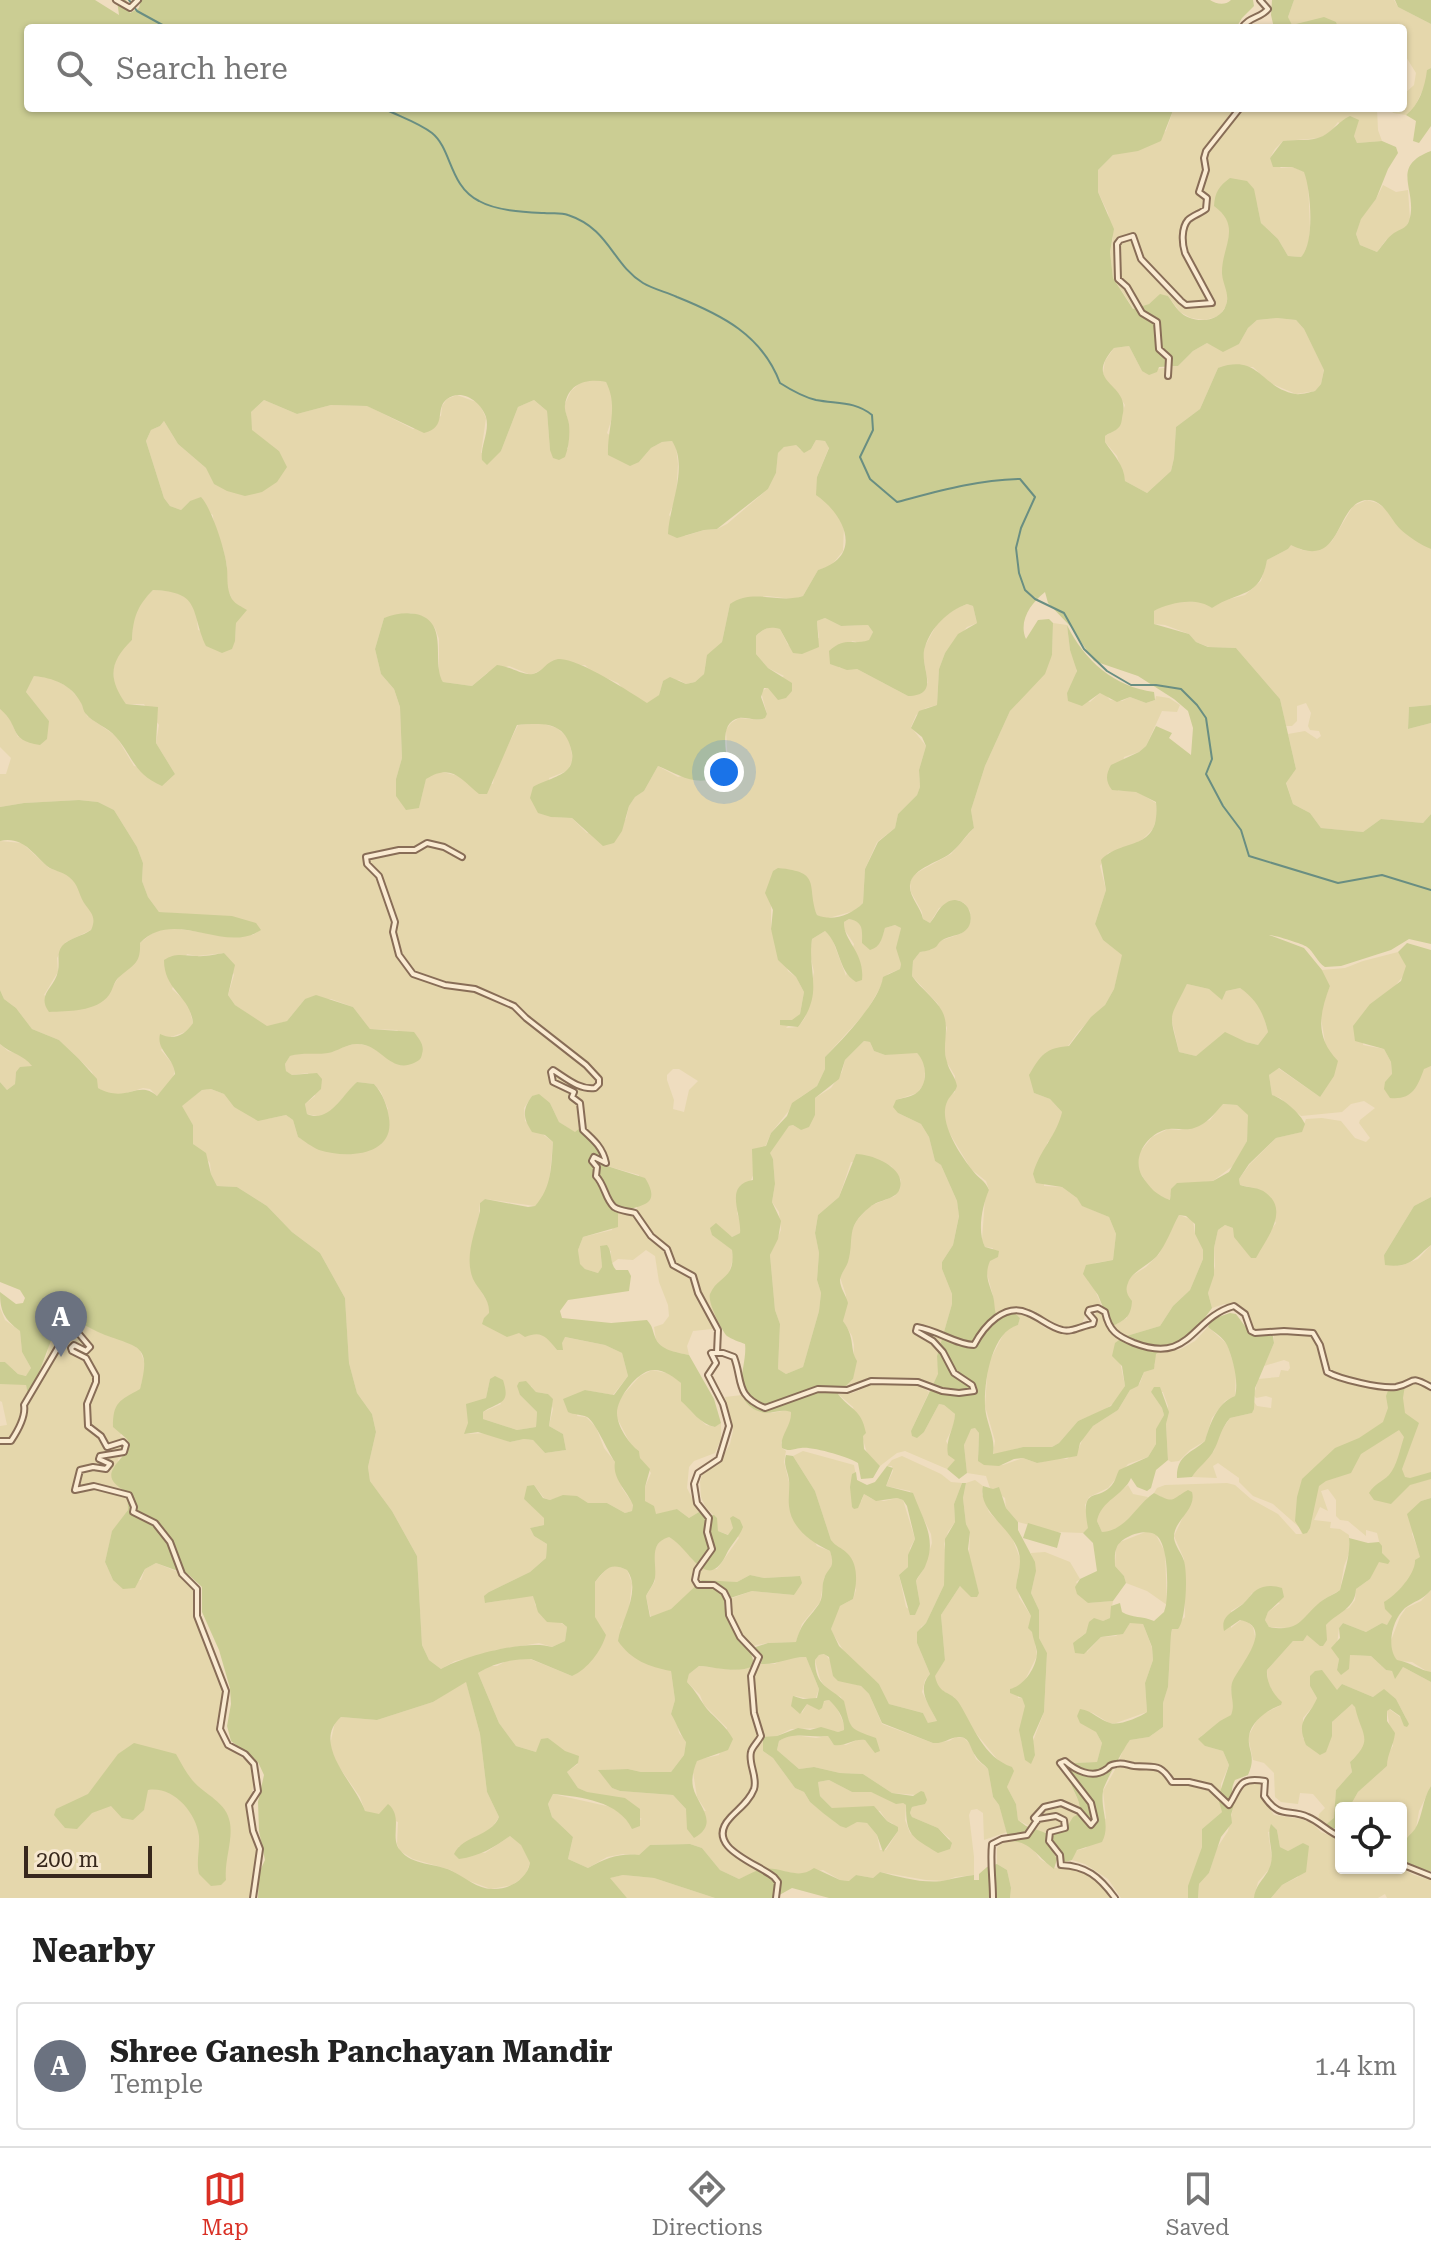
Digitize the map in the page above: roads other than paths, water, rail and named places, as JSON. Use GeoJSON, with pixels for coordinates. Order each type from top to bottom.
{"type":"FeatureCollection","features":[{"type":"Feature","properties":{"kind":"street"},"geometry":{"type":"LineString","coordinates":[[116,0],[130,8],[138,0]]}},
{"type":"Feature","properties":{"kind":"street"},"geometry":{"type":"LineString","coordinates":[[1244,24],[1268,9],[1260,0]]}},
{"type":"Feature","properties":{"kind":"street"},"geometry":{"type":"LineString","coordinates":[[1168,376],[1169,358],[1159,349],[1157,322],[1142,313],[1127,287],[1118,279],[1117,244],[1133,236],[1141,259],[1186,305],[1212,303],[1182,244],[1188,220],[1206,209],[1207,198],[1199,192],[1199,187],[1205,178],[1206,151],[1237,112]]}},
{"type":"Feature","properties":{"kind":"street"},"geometry":{"type":"LineString","coordinates":[[462,857],[444,847],[427,843],[415,850],[366,857],[367,864],[379,876],[395,922],[393,932],[399,955],[413,974],[426,981],[466,990],[475,989],[514,1006],[599,1079],[595,1088],[588,1089],[563,1079],[553,1070],[551,1072],[553,1082],[574,1092],[571,1095],[580,1103],[583,1130],[596,1142],[606,1159],[606,1163],[594,1157],[592,1161],[608,1199],[616,1208],[635,1213],[651,1236],[664,1246],[673,1265],[693,1276],[698,1293],[718,1330],[717,1353]]}},
{"type":"Feature","properties":{"kind":"street"},"geometry":{"type":"LineString","coordinates":[[776,1898],[778,1882],[774,1877],[732,1853],[723,1836],[728,1820],[753,1791],[755,1783],[750,1753],[761,1736],[754,1713],[751,1676],[759,1657],[740,1637],[729,1615],[724,1592],[714,1585],[698,1585],[695,1580],[697,1570],[712,1549],[707,1532],[709,1518],[697,1503],[694,1484],[698,1473],[719,1459],[729,1431],[723,1404],[708,1375],[716,1367],[711,1353],[734,1357],[744,1394],[765,1408],[818,1389],[847,1390],[871,1381],[918,1382],[942,1391],[970,1393],[974,1391],[972,1385],[954,1373],[943,1352],[933,1341],[916,1331],[917,1327],[974,1345],[994,1319],[1007,1311],[1023,1311],[1048,1326],[1071,1331],[1093,1324],[1094,1320],[1088,1313],[1098,1308],[1105,1312],[1112,1331],[1118,1335],[1148,1348],[1167,1348],[1176,1347],[1194,1335],[1212,1315],[1234,1306],[1245,1314],[1251,1331],[1255,1333],[1313,1333],[1320,1345],[1327,1372],[1342,1380],[1396,1387],[1414,1380],[1431,1387]]}},
{"type":"Feature","properties":{"kind":"street"},"geometry":{"type":"LineString","coordinates":[[0,1441],[11,1441],[17,1433],[18,1423],[25,1411],[24,1405],[72,1327],[90,1347],[86,1351],[74,1345],[72,1351],[86,1358],[96,1376],[87,1404],[88,1426],[101,1436],[107,1447],[123,1442],[126,1445],[124,1452],[100,1456],[99,1459],[110,1464],[106,1469],[93,1467],[80,1470],[75,1490],[94,1486],[129,1495],[133,1512],[155,1523],[170,1542],[182,1574],[197,1589],[197,1616],[226,1691],[220,1729],[228,1745],[245,1754],[254,1764],[258,1791],[249,1805],[253,1831],[260,1849],[253,1898]]}},
{"type":"Feature","properties":{"kind":"street"},"geometry":{"type":"LineString","coordinates":[[1037,1821],[1034,1818],[1040,1810],[1061,1803],[1079,1811],[1091,1825],[1095,1820],[1091,1803],[1060,1763],[1065,1761],[1078,1771],[1094,1773],[1102,1773],[1110,1765],[1124,1763],[1154,1766],[1165,1772],[1172,1782],[1210,1787],[1229,1805],[1240,1785],[1249,1781],[1265,1781],[1264,1796],[1275,1808],[1289,1814],[1308,1816],[1335,1834]]}},
{"type":"Feature","properties":{"kind":"street"},"geometry":{"type":"LineString","coordinates":[[993,1898],[993,1877],[990,1873],[992,1844],[1027,1835],[1037,1821],[1056,1816],[1064,1820],[1065,1828],[1054,1829],[1049,1836],[1050,1844],[1061,1858],[1061,1865],[1073,1864],[1085,1870],[1104,1884],[1115,1898]]}},
{"type":"Feature","properties":{"kind":"street"},"geometry":{"type":"LineString","coordinates":[[1407,1866],[1431,1876]]}},
{"type":"Feature","properties":{"kind":"waterway"},"geometry":{"type":"LineString","coordinates":[[129,0],[137,11],[161,24]]}},
{"type":"Feature","properties":{"kind":"waterway"},"geometry":{"type":"LineString","coordinates":[[392,112],[414,122],[439,140],[456,177],[479,201],[511,210],[565,214],[582,221],[643,283],[710,311],[739,329],[763,352],[780,383],[806,397],[866,410],[872,415],[873,430],[860,457],[870,479],[897,502],[973,484],[1020,479],[1035,497],[1016,548],[1025,590],[1035,599],[1064,613],[1084,649],[1107,671],[1131,685],[1181,689],[1197,705],[1206,718],[1212,759],[1206,774],[1223,806],[1241,830],[1249,856],[1338,883],[1382,875],[1431,890]]}},
{"type":"Feature","properties":{"kind":"place","name":"Shree Ganesh Panchayan Mandir"},"geometry":{"type":"Point","coordinates":[61,1357]}}]}
